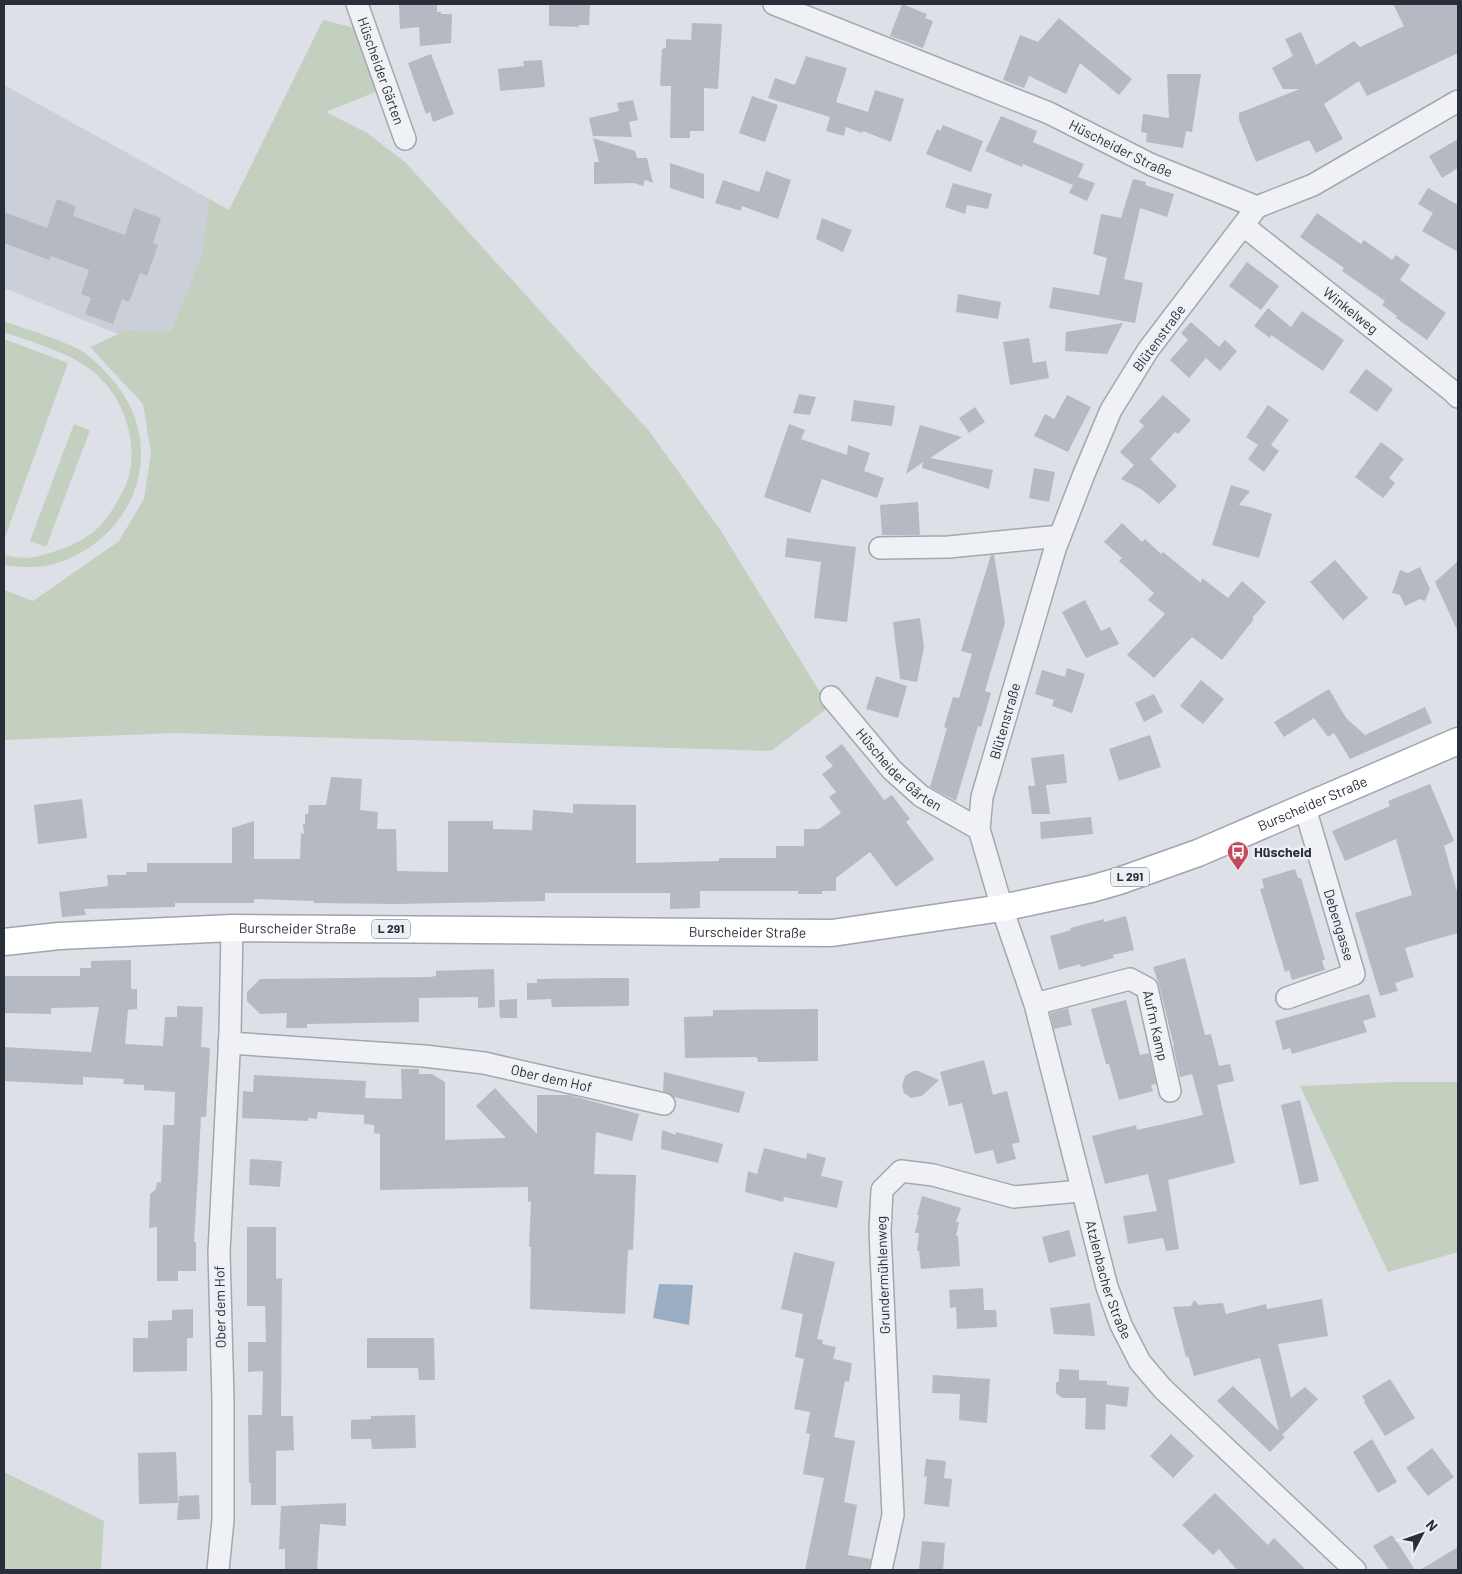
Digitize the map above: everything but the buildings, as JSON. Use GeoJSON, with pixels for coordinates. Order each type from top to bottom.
{"type":"FeatureCollection","features":[{"type":"Feature","properties":{"kind":"main road","name":"Burscheider Straße"},"geometry":{"type":"LineString","coordinates":[[4,942],[59,936],[232,928],[832,933],[1002,908],[1119,881],[1198,853],[1458,741]]}},
{"type":"Feature","properties":{"kind":"street","name":"Hüscheider Gärten"},"geometry":{"type":"LineString","coordinates":[[357,4],[405,139]]}},
{"type":"Feature","properties":{"kind":"street","name":"Hüscheider Straße"},"geometry":{"type":"LineString","coordinates":[[774,4],[1049,113],[1152,165],[1257,207]]}},
{"type":"Feature","properties":{"kind":"street"},"geometry":{"type":"LineString","coordinates":[[1257,207],[1313,185],[1458,101]]}},
{"type":"Feature","properties":{"kind":"street","name":"Blütenstraße"},"geometry":{"type":"LineString","coordinates":[[1002,908],[979,829],[982,796],[1060,536],[1111,410],[1148,350],[1257,207]]}},
{"type":"Feature","properties":{"kind":"street","name":"Winkelweg"},"geometry":{"type":"LineString","coordinates":[[1244,226],[1452,390],[1458,397]]}},
{"type":"Feature","properties":{"kind":"street"},"geometry":{"type":"LineString","coordinates":[[880,548],[949,547],[1060,536]]}},
{"type":"Feature","properties":{"kind":"street","name":"Hüscheider Gärten"},"geometry":{"type":"LineString","coordinates":[[831,697],[892,770],[921,796],[979,829]]}},
{"type":"Feature","properties":{"kind":"street","name":"Debengasse"},"geometry":{"type":"LineString","coordinates":[[1287,998],[1354,974],[1305,808]]}},
{"type":"Feature","properties":{"kind":"street","name":"Atzlenbacher Straße"},"geometry":{"type":"LineString","coordinates":[[1002,908],[1035,1004],[1106,1287],[1140,1362],[1163,1389],[1355,1570]]}},
{"type":"Feature","properties":{"kind":"street","name":"Ober dem Hof"},"geometry":{"type":"LineString","coordinates":[[218,1570],[223,1520],[219,1252],[229,1043],[232,928]]}},
{"type":"Feature","properties":{"kind":"street","name":"Auf'm Kamp"},"geometry":{"type":"LineString","coordinates":[[1035,1004],[1130,979],[1147,988],[1170,1091]]}},
{"type":"Feature","properties":{"kind":"street","name":"Ober dem Hof"},"geometry":{"type":"LineString","coordinates":[[229,1043],[424,1056],[484,1063],[664,1104]]}},
{"type":"Feature","properties":{"kind":"street","name":"Grundermühlenweg"},"geometry":{"type":"LineString","coordinates":[[881,1570],[893,1515],[880,1231],[882,1190],[901,1171],[933,1175],[1014,1197],[1081,1191]]}},
{"type":"Feature","properties":{"kind":"shaded area"},"geometry":{"type":"Polygon","coordinates":[[[4,85],[209,199],[202,254],[171,333],[127,330],[118,334],[4,288],[4,85]]]}},
{"type":"Feature","properties":{"kind":"green space"},"geometry":{"type":"Polygon","coordinates":[[[323,20],[359,29],[380,90],[326,112],[367,133],[405,162],[649,431],[721,531],[829,707],[771,751],[175,733],[4,740],[4,590],[33,601],[119,541],[144,499],[151,453],[143,404],[90,347],[127,330],[171,332],[202,254],[209,199],[229,210],[323,20]]]}},
{"type":"Feature","properties":{"kind":"green space"},"geometry":{"type":"Polygon","coordinates":[[[4,321],[69,345],[95,361],[125,397],[135,419],[141,443],[140,466],[135,489],[125,510],[110,530],[80,553],[63,561],[45,566],[24,567],[4,565],[4,555],[26,558],[49,553],[79,541],[99,527],[126,485],[131,460],[130,436],[118,401],[94,372],[58,351],[4,332],[4,321]]]}},
{"type":"Feature","properties":{"kind":"green space"},"geometry":{"type":"Polygon","coordinates":[[[4,339],[68,363],[4,540],[4,339]]]}},
{"type":"Feature","properties":{"kind":"green space"},"geometry":{"type":"Polygon","coordinates":[[[74,424],[90,430],[46,547],[30,541],[74,424]]]}},
{"type":"Feature","properties":{"kind":"green space"},"geometry":{"type":"Polygon","coordinates":[[[1393,1082],[1458,1082],[1458,1252],[1388,1272],[1300,1086],[1393,1082]]]}},
{"type":"Feature","properties":{"kind":"green space"},"geometry":{"type":"Polygon","coordinates":[[[4,1472],[104,1521],[101,1570],[4,1570],[4,1472]]]}},
{"type":"Feature","properties":{"kind":"water"},"geometry":{"type":"Polygon","coordinates":[[[659,1284],[693,1285],[689,1325],[653,1318],[659,1284]]]}},
{"type":"Feature","properties":{"kind":"place","name":"Hüscheid"},"geometry":{"type":"Point","coordinates":[1238,871]}}]}
